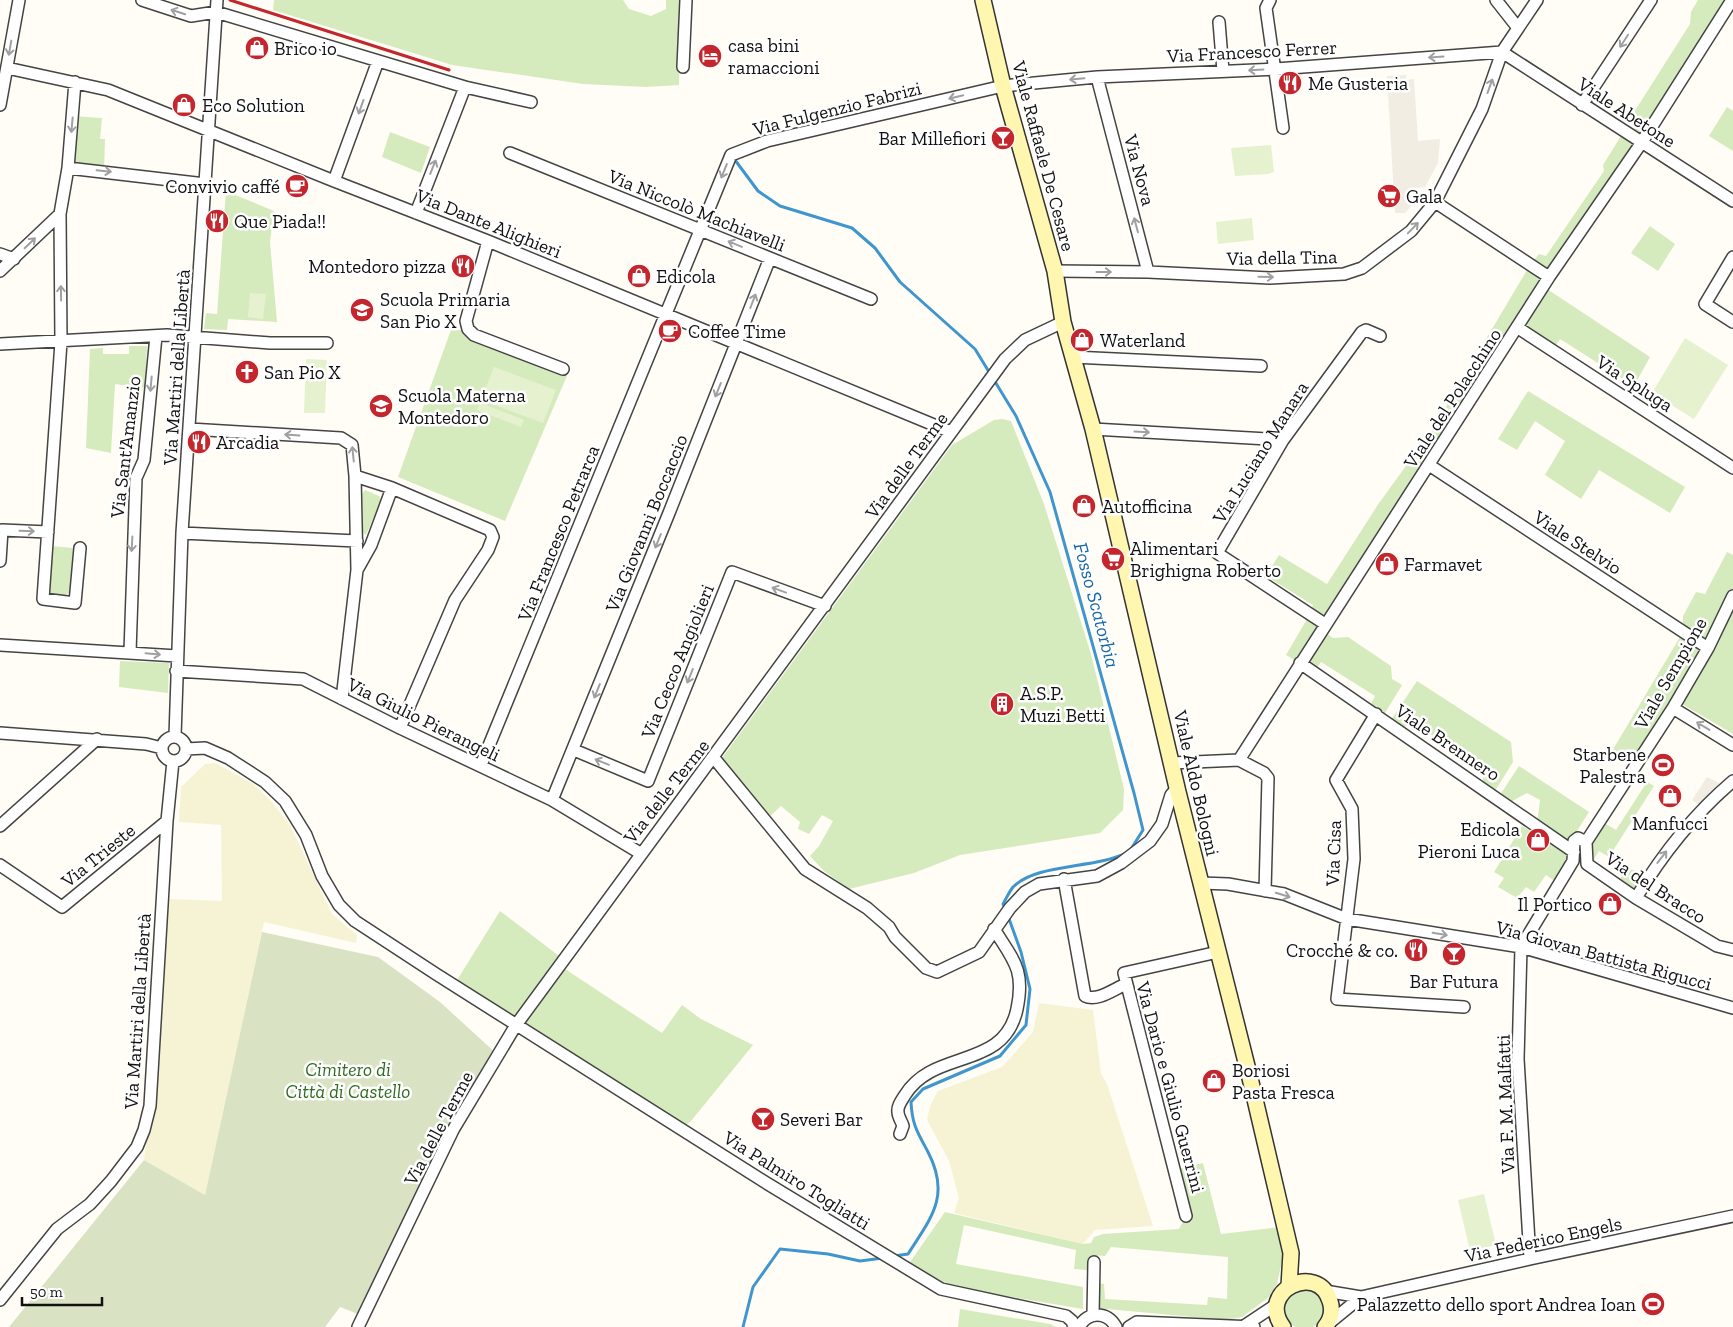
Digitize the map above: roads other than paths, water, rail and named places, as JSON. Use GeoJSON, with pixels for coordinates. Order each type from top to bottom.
{"type":"FeatureCollection","features":[{"type":"Feature","properties":{"kind":"main road","name":"Viale Raffaele De Cesare"},"geometry":{"type":"LineString","coordinates":[[983,0],[1003,86],[1055,271],[1063,322]]}},
{"type":"Feature","properties":{"kind":"main road","name":"Viale Aldo Bologni"},"geometry":{"type":"LineString","coordinates":[[1063,322],[1093,429],[1177,788],[1247,1062],[1291,1252],[1289,1286]]}},
{"type":"Feature","properties":{"kind":"main road","name":"Viale Aldo Bologni"},"geometry":{"type":"LineString","coordinates":[[1291,1252],[1311,1283]]}},
{"type":"Feature","properties":{"kind":"main road"},"geometry":{"type":"LineString","coordinates":[[1283,1327],[1278,1318],[1277,1304],[1289,1286],[1304,1282],[1311,1283],[1325,1291],[1332,1307],[1327,1326]]}},
{"type":"Feature","properties":{"kind":"street"},"geometry":{"type":"LineString","coordinates":[[0,105],[19,0]]}},
{"type":"Feature","properties":{"kind":"street"},"geometry":{"type":"LineString","coordinates":[[142,0],[192,16],[216,12],[465,87],[531,102]]}},
{"type":"Feature","properties":{"kind":"street","name":"Via Martiri della Libertà"},"geometry":{"type":"LineString","coordinates":[[175,736],[176,656],[182,533],[218,0]]}},
{"type":"Feature","properties":{"kind":"street"},"geometry":{"type":"LineString","coordinates":[[683,67],[686,0]]}},
{"type":"Feature","properties":{"kind":"street"},"geometry":{"type":"LineString","coordinates":[[1270,0],[1266,8],[1283,128]]}},
{"type":"Feature","properties":{"kind":"street"},"geometry":{"type":"LineString","coordinates":[[1496,0],[1518,28]]}},
{"type":"Feature","properties":{"kind":"street","name":"Via della Tina"},"geometry":{"type":"LineString","coordinates":[[1055,271],[1148,272],[1270,278],[1344,274],[1362,268],[1411,231],[1436,202],[1482,109],[1502,52],[1537,0]]}},
{"type":"Feature","properties":{"kind":"street"},"geometry":{"type":"LineString","coordinates":[[1582,105],[1651,0]]}},
{"type":"Feature","properties":{"kind":"street","name":"Viale del Polacchino"},"geometry":{"type":"LineString","coordinates":[[1239,760],[1550,277],[1642,142],[1732,0]]}},
{"type":"Feature","properties":{"kind":"street"},"geometry":{"type":"LineString","coordinates":[[1219,22],[1223,71]]}},
{"type":"Feature","properties":{"kind":"street","name":"Via Francesco Ferrer"},"geometry":{"type":"LineString","coordinates":[[1003,86],[1097,77],[1276,69],[1502,52]]}},
{"type":"Feature","properties":{"kind":"street","name":"Viale Abetone"},"geometry":{"type":"LineString","coordinates":[[1502,52],[1733,201]]}},
{"type":"Feature","properties":{"kind":"street"},"geometry":{"type":"LineString","coordinates":[[334,181],[378,61]]}},
{"type":"Feature","properties":{"kind":"street","name":"Via Dante Alighieri"},"geometry":{"type":"LineString","coordinates":[[7,68],[108,90],[488,241],[951,432]]}},
{"type":"Feature","properties":{"kind":"street","name":"Via Nova"},"geometry":{"type":"LineString","coordinates":[[1097,77],[1148,272]]}},
{"type":"Feature","properties":{"kind":"street"},"geometry":{"type":"LineString","coordinates":[[75,82],[68,168],[60,214],[61,342],[43,599],[75,602],[80,548]]}},
{"type":"Feature","properties":{"kind":"street","name":"Via Fulgenzio Fabrizi"},"geometry":{"type":"LineString","coordinates":[[666,314],[731,156],[767,140],[1003,86]]}},
{"type":"Feature","properties":{"kind":"street"},"geometry":{"type":"LineString","coordinates":[[416,213],[465,87]]}},
{"type":"Feature","properties":{"kind":"street","name":"Via Niccolò Machiavelli"},"geometry":{"type":"LineString","coordinates":[[510,153],[871,299]]}},
{"type":"Feature","properties":{"kind":"street"},"geometry":{"type":"LineString","coordinates":[[68,168],[205,184]]}},
{"type":"Feature","properties":{"kind":"street"},"geometry":{"type":"LineString","coordinates":[[1436,202],[1550,277]]}},
{"type":"Feature","properties":{"kind":"street"},"geometry":{"type":"LineString","coordinates":[[0,271],[60,214]]}},
{"type":"Feature","properties":{"kind":"street"},"geometry":{"type":"LineString","coordinates":[[488,241],[466,321],[468,329],[474,335],[563,369]]}},
{"type":"Feature","properties":{"kind":"street"},"geometry":{"type":"LineString","coordinates":[[0,254],[14,259]]}},
{"type":"Feature","properties":{"kind":"street"},"geometry":{"type":"LineString","coordinates":[[1733,257],[1705,304],[1733,322]]}},
{"type":"Feature","properties":{"kind":"street","name":"Via Giovanni Boccaccio"},"geometry":{"type":"LineString","coordinates":[[552,800],[574,750],[770,258]]}},
{"type":"Feature","properties":{"kind":"street","name":"Via Francesco Petrarca"},"geometry":{"type":"LineString","coordinates":[[481,765],[666,314]]}},
{"type":"Feature","properties":{"kind":"street","name":"Via delle Terme"},"geometry":{"type":"LineString","coordinates":[[358,1327],[453,1130],[516,1025],[640,854],[714,758],[1005,359],[1025,340],[1063,322]]}},
{"type":"Feature","properties":{"kind":"street","name":"Via Spluga"},"geometry":{"type":"LineString","coordinates":[[1518,328],[1733,468]]}},
{"type":"Feature","properties":{"kind":"street","name":"Via Luciano Manara"},"geometry":{"type":"LineString","coordinates":[[1325,624],[1217,553],[1283,440],[1362,332],[1366,330],[1380,336]]}},
{"type":"Feature","properties":{"kind":"street"},"geometry":{"type":"LineString","coordinates":[[0,344],[156,336],[270,343],[327,343]]}},
{"type":"Feature","properties":{"kind":"street","name":"Via Sant'Amanzio"},"geometry":{"type":"LineString","coordinates":[[130,652],[136,478],[144,460],[156,336]]}},
{"type":"Feature","properties":{"kind":"street"},"geometry":{"type":"LineString","coordinates":[[1073,357],[1261,366]]}},
{"type":"Feature","properties":{"kind":"street"},"geometry":{"type":"LineString","coordinates":[[190,428],[341,438],[352,445],[355,476],[357,570],[342,699]]}},
{"type":"Feature","properties":{"kind":"street"},"geometry":{"type":"LineString","coordinates":[[1093,429],[1283,440]]}},
{"type":"Feature","properties":{"kind":"street","name":"Viale Stelvio"},"geometry":{"type":"LineString","coordinates":[[1429,465],[1708,648]]}},
{"type":"Feature","properties":{"kind":"street"},"geometry":{"type":"LineString","coordinates":[[355,476],[392,488],[490,530],[493,537],[488,550],[455,600],[400,728]]}},
{"type":"Feature","properties":{"kind":"street"},"geometry":{"type":"LineString","coordinates":[[357,570],[371,545],[392,488]]}},
{"type":"Feature","properties":{"kind":"street"},"geometry":{"type":"LineString","coordinates":[[0,561],[2,530],[48,532]]}},
{"type":"Feature","properties":{"kind":"street"},"geometry":{"type":"LineString","coordinates":[[182,533],[357,541]]}},
{"type":"Feature","properties":{"kind":"street","name":"Via Cecco Angiolieri"},"geometry":{"type":"LineString","coordinates":[[574,750],[648,781],[732,572],[825,606]]}},
{"type":"Feature","properties":{"kind":"street","name":"Viale Sempione"},"geometry":{"type":"LineString","coordinates":[[1586,842],[1673,708],[1708,648],[1733,596]]}},
{"type":"Feature","properties":{"kind":"street"},"geometry":{"type":"LineString","coordinates":[[0,645],[176,656]]}},
{"type":"Feature","properties":{"kind":"street","name":"Viale Brennero"},"geometry":{"type":"LineString","coordinates":[[1300,663],[1376,714],[1574,856]]}},
{"type":"Feature","properties":{"kind":"street","name":"Via Giulio Pierangeli"},"geometry":{"type":"LineString","coordinates":[[176,671],[303,679],[400,728],[552,800],[640,854]]}},
{"type":"Feature","properties":{"kind":"street"},"geometry":{"type":"LineString","coordinates":[[1673,708],[1733,744]]}},
{"type":"Feature","properties":{"kind":"street","name":"Via Cisa"},"geometry":{"type":"LineString","coordinates":[[1347,919],[1354,859],[1352,809],[1336,780],[1376,714]]}},
{"type":"Feature","properties":{"kind":"street"},"geometry":{"type":"LineString","coordinates":[[0,733],[97,739],[146,744],[162,748]]}},
{"type":"Feature","properties":{"kind":"street"},"geometry":{"type":"LineString","coordinates":[[175,736],[184,742],[186,749],[180,759],[173,761],[166,758],[162,748],[167,738],[175,736]]}},
{"type":"Feature","properties":{"kind":"street"},"geometry":{"type":"LineString","coordinates":[[0,826],[97,739]]}},
{"type":"Feature","properties":{"kind":"street","name":"Via Palmiro Togliatti"},"geometry":{"type":"LineString","coordinates":[[186,749],[205,748],[228,758],[265,782],[285,801],[306,835],[322,876],[339,905],[355,921],[768,1184],[941,1289],[1066,1316],[1103,1316],[1114,1324],[1123,1326],[1133,1325]]}},
{"type":"Feature","properties":{"kind":"street"},"geometry":{"type":"LineString","coordinates":[[714,758],[805,869],[867,908],[889,927],[896,937],[926,968],[937,972],[979,952],[997,924],[1025,892],[1039,884],[1105,873],[1150,841],[1162,824],[1171,795],[1177,788]]}},
{"type":"Feature","properties":{"kind":"street"},"geometry":{"type":"LineString","coordinates":[[1172,763],[1239,760],[1264,773],[1268,778],[1266,891]]}},
{"type":"Feature","properties":{"kind":"street","name":"Via Martiri della Libertà"},"geometry":{"type":"LineString","coordinates":[[0,1300],[57,1229],[90,1204],[101,1193],[137,1147],[144,1130],[151,1097],[167,821],[173,761]]}},
{"type":"Feature","properties":{"kind":"street"},"geometry":{"type":"LineString","coordinates":[[1636,898],[1656,864],[1690,821],[1733,781]]}},
{"type":"Feature","properties":{"kind":"street","name":"Via Trieste"},"geometry":{"type":"LineString","coordinates":[[0,865],[62,907],[167,821]]}},
{"type":"Feature","properties":{"kind":"street"},"geometry":{"type":"LineString","coordinates":[[1576,838],[1581,838],[1586,842],[1587,864],[1579,866],[1574,856],[1573,844],[1576,838]]}},
{"type":"Feature","properties":{"kind":"street"},"geometry":{"type":"LineString","coordinates":[[1521,947],[1574,856]]}},
{"type":"Feature","properties":{"kind":"street","name":"Via del Bracco"},"geometry":{"type":"LineString","coordinates":[[1587,864],[1636,898],[1717,946],[1733,950]]}},
{"type":"Feature","properties":{"kind":"street"},"geometry":{"type":"LineString","coordinates":[[1064,879],[1085,996],[1098,999],[1106,993],[1126,984]]}},
{"type":"Feature","properties":{"kind":"street","name":"Via Giovan Battista Rigucci"},"geometry":{"type":"LineString","coordinates":[[1201,883],[1228,884],[1284,894],[1347,919],[1521,947],[1733,1008]]}},
{"type":"Feature","properties":{"kind":"street"},"geometry":{"type":"LineString","coordinates":[[1347,919],[1337,999],[1464,1007]]}},
{"type":"Feature","properties":{"kind":"street"},"geometry":{"type":"LineString","coordinates":[[900,1134],[903,1126],[897,1113],[899,1106],[913,1085],[940,1067],[988,1049],[1003,1040],[1012,1028],[1022,988],[1021,980],[1016,964],[997,924]]}},
{"type":"Feature","properties":{"kind":"street","name":"Via F. M. Malfatti"},"geometry":{"type":"LineString","coordinates":[[1521,947],[1518,1059],[1530,1258]]}},
{"type":"Feature","properties":{"kind":"street","name":"Via Dario e Giulio Guerrini"},"geometry":{"type":"LineString","coordinates":[[1186,1216],[1124,974],[1218,952]]}},
{"type":"Feature","properties":{"kind":"street","name":"Via Federico Engels"},"geometry":{"type":"LineString","coordinates":[[1325,1291],[1361,1297],[1530,1258],[1733,1216]]}},
{"type":"Feature","properties":{"kind":"street"},"geometry":{"type":"LineString","coordinates":[[1079,1327],[1090,1316],[1094,1262]]}},
{"type":"Feature","properties":{"kind":"street","name":"Via Federico Engels"},"geometry":{"type":"LineString","coordinates":[[1327,1326],[1361,1297]]}},
{"type":"Feature","properties":{"kind":"street"},"geometry":{"type":"LineString","coordinates":[[1133,1325],[1249,1326],[1277,1304]]}},
{"type":"Feature","properties":{"kind":"street"},"geometry":{"type":"LineString","coordinates":[[1066,1316],[1072,1321],[1074,1327]]}},
{"type":"Feature","properties":{"kind":"waterway","name":"Fosso Scatorbia"},"geometry":{"type":"LineString","coordinates":[[735,160],[758,191],[780,206],[852,228],[875,248],[900,282],[975,349],[1016,416],[1050,492],[1134,793],[1143,830],[1131,849]]}},
{"type":"Feature","properties":{"kind":"waterway","name":"Fosso Scatorbia"},"geometry":{"type":"LineString","coordinates":[[1006,911],[1003,904],[1013,887],[1023,879],[1051,870],[1098,862],[1126,853]]}},
{"type":"Feature","properties":{"kind":"waterway","name":"Fosso Scatorbia"},"geometry":{"type":"LineString","coordinates":[[894,1256],[908,1254],[930,1218],[938,1194],[935,1168],[916,1128],[911,1102],[923,1089],[1000,1056],[1026,1025],[1030,989],[1021,952],[1008,916]]}},
{"type":"Feature","properties":{"kind":"waterway","name":"Fosso Scatorbia"},"geometry":{"type":"LineString","coordinates":[[743,1327],[753,1287],[780,1249],[828,1254],[860,1261],[883,1258]]}},
{"type":"Feature","properties":{"kind":"railway"},"geometry":{"type":"LineString","coordinates":[[230,0],[449,70]]}},
{"type":"Feature","properties":{"kind":"place","name":"Brico io"},"geometry":{"type":"Point","coordinates":[257,48]}},
{"type":"Feature","properties":{"kind":"place","name":"casa bini ramaccioni"},"geometry":{"type":"Point","coordinates":[710,56]}},
{"type":"Feature","properties":{"kind":"place","name":"Me Gusteria"},"geometry":{"type":"Point","coordinates":[1290,83]}},
{"type":"Feature","properties":{"kind":"place","name":"Eco Solution"},"geometry":{"type":"Point","coordinates":[184,105]}},
{"type":"Feature","properties":{"kind":"place","name":"Bar Millefiori"},"geometry":{"type":"Point","coordinates":[1003,138]}},
{"type":"Feature","properties":{"kind":"place","name":"Convivio caffé"},"geometry":{"type":"Point","coordinates":[297,186]}},
{"type":"Feature","properties":{"kind":"place","name":"Gala"},"geometry":{"type":"Point","coordinates":[1389,196]}},
{"type":"Feature","properties":{"kind":"place","name":"Que Piada!!"},"geometry":{"type":"Point","coordinates":[217,221]}},
{"type":"Feature","properties":{"kind":"place","name":"Montedoro pizza"},"geometry":{"type":"Point","coordinates":[463,266]}},
{"type":"Feature","properties":{"kind":"place","name":"Edicola"},"geometry":{"type":"Point","coordinates":[639,276]}},
{"type":"Feature","properties":{"kind":"place","name":"Scuola Primaria San Pio X"},"geometry":{"type":"Point","coordinates":[362,310]}},
{"type":"Feature","properties":{"kind":"place","name":"Coffee Time"},"geometry":{"type":"Point","coordinates":[670,331]}},
{"type":"Feature","properties":{"kind":"place","name":"Waterland"},"geometry":{"type":"Point","coordinates":[1082,340]}},
{"type":"Feature","properties":{"kind":"place","name":"San Pio X"},"geometry":{"type":"Point","coordinates":[247,372]}},
{"type":"Feature","properties":{"kind":"place","name":"Scuola Materna Montedoro"},"geometry":{"type":"Point","coordinates":[381,406]}},
{"type":"Feature","properties":{"kind":"place","name":"Arcadia"},"geometry":{"type":"Point","coordinates":[199,442]}},
{"type":"Feature","properties":{"kind":"place","name":"Autofficina"},"geometry":{"type":"Point","coordinates":[1084,506]}},
{"type":"Feature","properties":{"kind":"place","name":"Alimentari Brighigna Roberto"},"geometry":{"type":"Point","coordinates":[1113,559]}},
{"type":"Feature","properties":{"kind":"place","name":"Farmavet"},"geometry":{"type":"Point","coordinates":[1387,564]}},
{"type":"Feature","properties":{"kind":"place","name":"A.S.P. Muzi Betti"},"geometry":{"type":"Point","coordinates":[1002,704]}},
{"type":"Feature","properties":{"kind":"place","name":"Starbene Palestra"},"geometry":{"type":"Point","coordinates":[1663,765]}},
{"type":"Feature","properties":{"kind":"place","name":"Manfucci"},"geometry":{"type":"Point","coordinates":[1670,796]}},
{"type":"Feature","properties":{"kind":"place","name":"Edicola Pieroni Luca"},"geometry":{"type":"Point","coordinates":[1538,840]}},
{"type":"Feature","properties":{"kind":"place","name":"Il Portico"},"geometry":{"type":"Point","coordinates":[1610,904]}},
{"type":"Feature","properties":{"kind":"place","name":"Crocché & co."},"geometry":{"type":"Point","coordinates":[1416,950]}},
{"type":"Feature","properties":{"kind":"place","name":"Bar Futura"},"geometry":{"type":"Point","coordinates":[1454,954]}},
{"type":"Feature","properties":{"kind":"place","name":"Boriosi Pasta Fresca"},"geometry":{"type":"Point","coordinates":[1214,1081]}},
{"type":"Feature","properties":{"kind":"place","name":"Severi Bar"},"geometry":{"type":"Point","coordinates":[763,1119]}},
{"type":"Feature","properties":{"kind":"place","name":"Palazzetto dello sport Andrea Ioan"},"geometry":{"type":"Point","coordinates":[1653,1304]}},
{"type":"Feature","properties":{"kind":"park label","name":"Cimitero di Città di Castello"},"geometry":{"type":"Point","coordinates":[348,1080]}}]}
